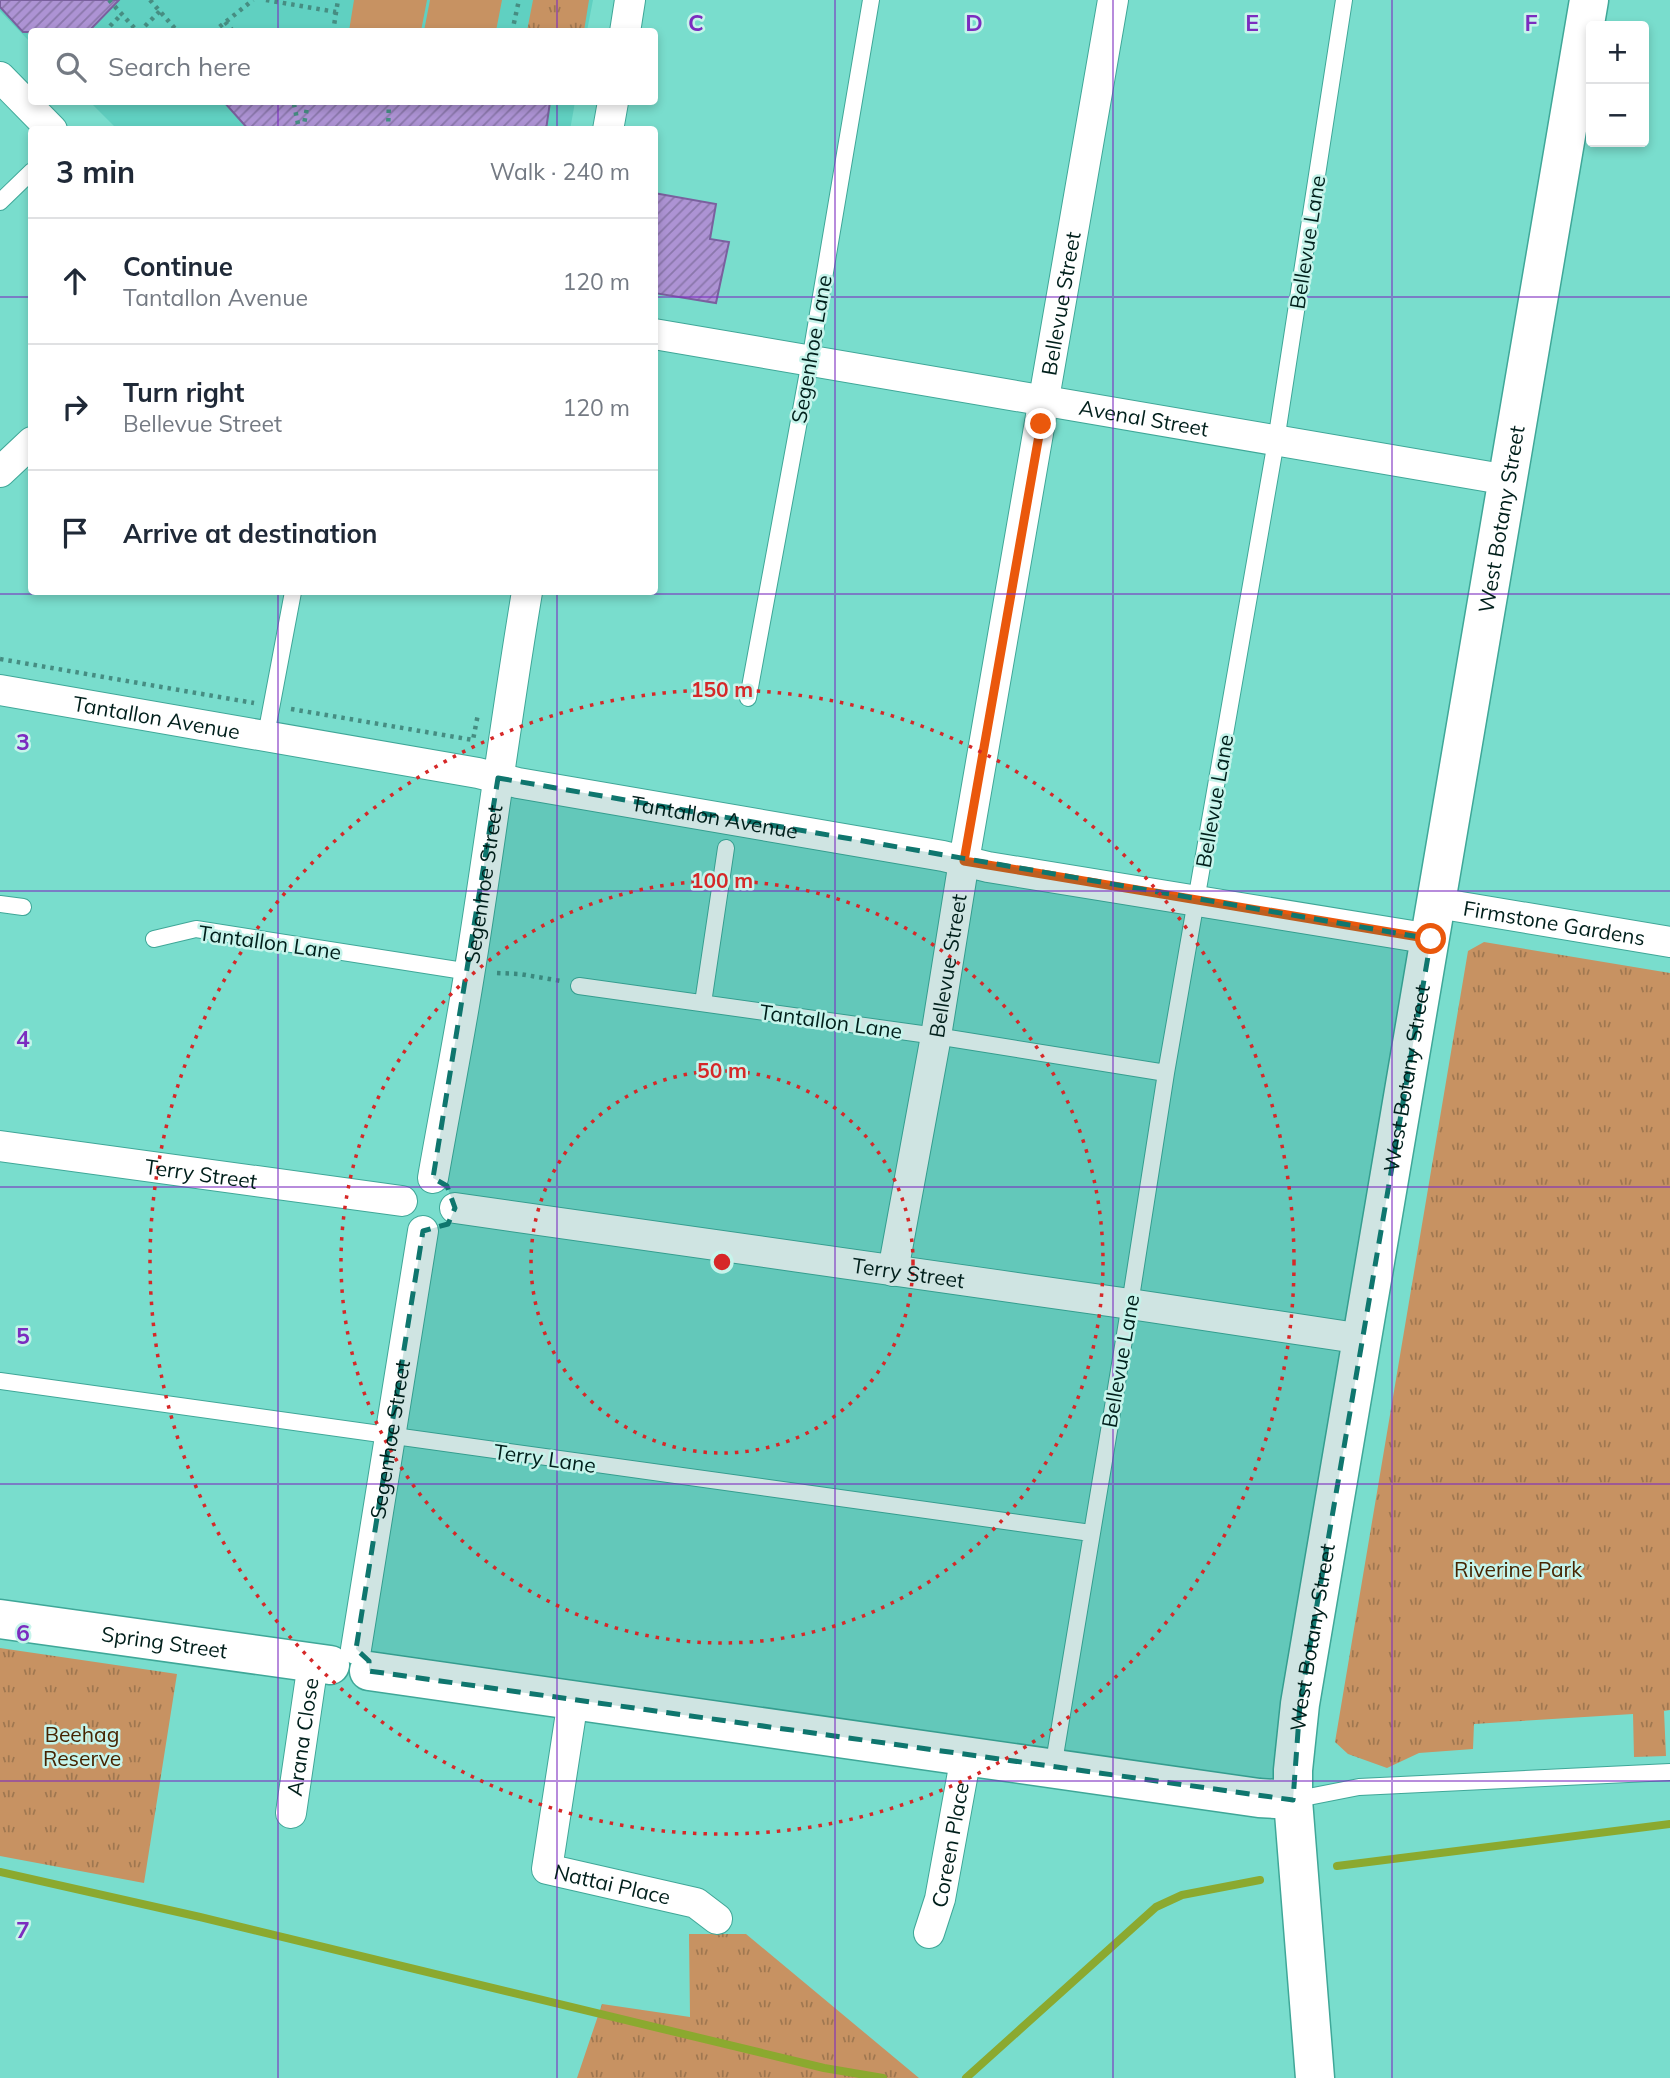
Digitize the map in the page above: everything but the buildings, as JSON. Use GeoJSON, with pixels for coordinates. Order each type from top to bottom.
{"type":"FeatureCollection","features":[{"type":"Feature","properties":{"kind":"main road","name":"West Botany Street"},"geometry":{"type":"LineString","coordinates":[[1315,2078],[1293,1800],[1293,1770],[1300,1704],[1590,0]]}},
{"type":"Feature","properties":{"kind":"main road","name":"Spring Street"},"geometry":{"type":"LineString","coordinates":[[0,1619],[342,1662],[573,1700],[1259,1798],[1293,1800]]}},
{"type":"Feature","properties":{"kind":"street"},"geometry":{"type":"LineString","coordinates":[[626,28],[630,0]]}},
{"type":"Feature","properties":{"kind":"street","name":"Bellevue Street"},"geometry":{"type":"LineString","coordinates":[[892,1270],[936,1036],[1114,0]]}},
{"type":"Feature","properties":{"kind":"street"},"geometry":{"type":"LineString","coordinates":[[0,77],[48,126]]}},
{"type":"Feature","properties":{"kind":"street"},"geometry":{"type":"LineString","coordinates":[[609,126],[612,105]]}},
{"type":"Feature","properties":{"kind":"street","name":"Avenal Street"},"geometry":{"type":"LineString","coordinates":[[658,335],[1508,480]]}},
{"type":"Feature","properties":{"kind":"street","name":"Segenhoe Street"},"geometry":{"type":"LineString","coordinates":[[433,1178],[470,972],[506,715],[526,595]]}},
{"type":"Feature","properties":{"kind":"street","name":"Tantallon Avenue"},"geometry":{"type":"LineString","coordinates":[[0,690],[266,735],[988,867],[1197,900],[1434,921]]}},
{"type":"Feature","properties":{"kind":"street","name":"Firmstone Gardens"},"geometry":{"type":"LineString","coordinates":[[1434,921],[1670,942]]}},
{"type":"Feature","properties":{"kind":"street","name":"Terry Street"},"geometry":{"type":"LineString","coordinates":[[0,1146],[402,1201]]}},
{"type":"Feature","properties":{"kind":"street"},"geometry":{"type":"LineString","coordinates":[[433,1178],[447,1185],[456,1208],[453,1217],[441,1229],[423,1231],[407,1220],[402,1201],[405,1191],[412,1183],[433,1178]]}},
{"type":"Feature","properties":{"kind":"street","name":"Terry Street"},"geometry":{"type":"LineString","coordinates":[[456,1208],[1363,1339]]}},
{"type":"Feature","properties":{"kind":"street","name":"Segenhoe Street"},"geometry":{"type":"LineString","coordinates":[[342,1662],[390,1436],[423,1231]]}},
{"type":"Feature","properties":{"kind":"street","name":"Arana Close"},"geometry":{"type":"LineString","coordinates":[[291,1813],[342,1662]]}},
{"type":"Feature","properties":{"kind":"street","name":"Nattai Place"},"geometry":{"type":"LineString","coordinates":[[573,1700],[547,1869],[696,1903],[717,1919]]}},
{"type":"Feature","properties":{"kind":"street","name":"Coreen Place"},"geometry":{"type":"LineString","coordinates":[[929,1933],[940,1899],[966,1756]]}},
{"type":"Feature","properties":{"kind":"lane","name":"Segenhoe Lane"},"geometry":{"type":"LineString","coordinates":[[748,698],[810,361],[871,0]]}},
{"type":"Feature","properties":{"kind":"lane","name":"Bellevue Lane"},"geometry":{"type":"LineString","coordinates":[[1053,1768],[1166,1073],[1276,441],[1344,0]]}},
{"type":"Feature","properties":{"kind":"lane"},"geometry":{"type":"LineString","coordinates":[[0,202],[28,175]]}},
{"type":"Feature","properties":{"kind":"lane"},"geometry":{"type":"LineString","coordinates":[[266,735],[292,595]]}},
{"type":"Feature","properties":{"kind":"lane"},"geometry":{"type":"LineString","coordinates":[[703,1003],[726,848]]}},
{"type":"Feature","properties":{"kind":"lane"},"geometry":{"type":"LineString","coordinates":[[0,904],[23,907]]}},
{"type":"Feature","properties":{"kind":"lane","name":"Tantallon Lane"},"geometry":{"type":"LineString","coordinates":[[154,939],[196,929],[470,972]]}},
{"type":"Feature","properties":{"kind":"lane","name":"Tantallon Lane"},"geometry":{"type":"LineString","coordinates":[[579,985],[936,1036],[1166,1073]]}},
{"type":"Feature","properties":{"kind":"lane","name":"Terry Lane"},"geometry":{"type":"LineString","coordinates":[[0,1381],[1091,1533]]}},
{"type":"Feature","properties":{"kind":"lane"},"geometry":{"type":"LineString","coordinates":[[1293,1800],[1359,1787],[1670,1772]]}},
{"type":"Feature","properties":{"kind":"path"},"geometry":{"type":"LineString","coordinates":[[109,0],[135,28]]}},
{"type":"Feature","properties":{"kind":"path"},"geometry":{"type":"LineString","coordinates":[[150,0],[175,28]]}},
{"type":"Feature","properties":{"kind":"path"},"geometry":{"type":"LineString","coordinates":[[218,28],[253,0]]}},
{"type":"Feature","properties":{"kind":"path"},"geometry":{"type":"LineString","coordinates":[[267,0],[336,12]]}},
{"type":"Feature","properties":{"kind":"path"},"geometry":{"type":"LineString","coordinates":[[334,28],[338,0]]}},
{"type":"Feature","properties":{"kind":"path"},"geometry":{"type":"LineString","coordinates":[[513,28],[519,0]]}},
{"type":"Feature","properties":{"kind":"path"},"geometry":{"type":"LineString","coordinates":[[143,28],[160,11]]}},
{"type":"Feature","properties":{"kind":"path"},"geometry":{"type":"LineString","coordinates":[[108,28],[122,14]]}},
{"type":"Feature","properties":{"kind":"path"},"geometry":{"type":"LineString","coordinates":[[225,22],[230,28]]}},
{"type":"Feature","properties":{"kind":"path"},"geometry":{"type":"LineString","coordinates":[[294,105],[298,124],[296,126]]}},
{"type":"Feature","properties":{"kind":"path"},"geometry":{"type":"LineString","coordinates":[[304,126],[307,105]]}},
{"type":"Feature","properties":{"kind":"path"},"geometry":{"type":"LineString","coordinates":[[388,126],[389,105]]}},
{"type":"Feature","properties":{"kind":"path"},"geometry":{"type":"LineString","coordinates":[[520,974],[542,977]]}},
{"type":"Feature","properties":{"kind":"highlighted area"},"geometry":{"type":"Polygon","coordinates":[[[498,778],[1431,939],[1300,1704],[1293,1800],[369,1671],[369,1661],[356,1649],[423,1231],[448,1224],[455,1208],[447,1186],[433,1178],[498,778]]]}},
{"type":"Feature","properties":{"kind":"shaded area"},"geometry":{"type":"Polygon","coordinates":[[[0,0],[593,0],[588,28],[28,28],[28,40],[0,11],[0,0]]]}},
{"type":"Feature","properties":{"kind":"shaded area"},"geometry":{"type":"Polygon","coordinates":[[[93,105],[574,105],[571,126],[114,126],[93,105]]]}},
{"type":"Feature","properties":{"kind":"green space"},"geometry":{"type":"Polygon","coordinates":[[[354,0],[427,0],[422,28],[349,28],[354,0]]]}},
{"type":"Feature","properties":{"kind":"green space"},"geometry":{"type":"Polygon","coordinates":[[[430,0],[502,0],[497,28],[425,28],[430,0]]]}},
{"type":"Feature","properties":{"kind":"green space"},"geometry":{"type":"Polygon","coordinates":[[[533,0],[589,0],[584,28],[528,28],[533,0]]]}},
{"type":"Feature","properties":{"kind":"green space","name":"Riverine Park"},"geometry":{"type":"Polygon","coordinates":[[[1484,942],[1670,973],[1670,1710],[1664,1711],[1666,1756],[1634,1757],[1633,1714],[1474,1724],[1473,1749],[1419,1753],[1387,1768],[1348,1754],[1335,1742],[1468,951],[1484,942]]]}},
{"type":"Feature","properties":{"kind":"green space","name":"Beehag Reserve"},"geometry":{"type":"Polygon","coordinates":[[[0,1648],[177,1674],[144,1883],[0,1856],[0,1648]]]}},
{"type":"Feature","properties":{"kind":"green space"},"geometry":{"type":"Polygon","coordinates":[[[689,1934],[746,1934],[919,2078],[577,2078],[602,2004],[690,2017],[689,1934]]]}},
{"type":"Feature","properties":{"kind":"waterway"},"geometry":{"type":"LineString","coordinates":[[1337,1866],[1670,1824]]}},
{"type":"Feature","properties":{"kind":"waterway"},"geometry":{"type":"LineString","coordinates":[[0,1872],[200,1917],[824,2068],[883,2078]]}},
{"type":"Feature","properties":{"kind":"waterway"},"geometry":{"type":"LineString","coordinates":[[966,2078],[1156,1907],[1182,1895],[1260,1880]]}},
{"type":"Feature","properties":{"kind":"route"},"geometry":{"type":"LineString","coordinates":[[1041,424],[964,861],[1431,939]]}}]}
